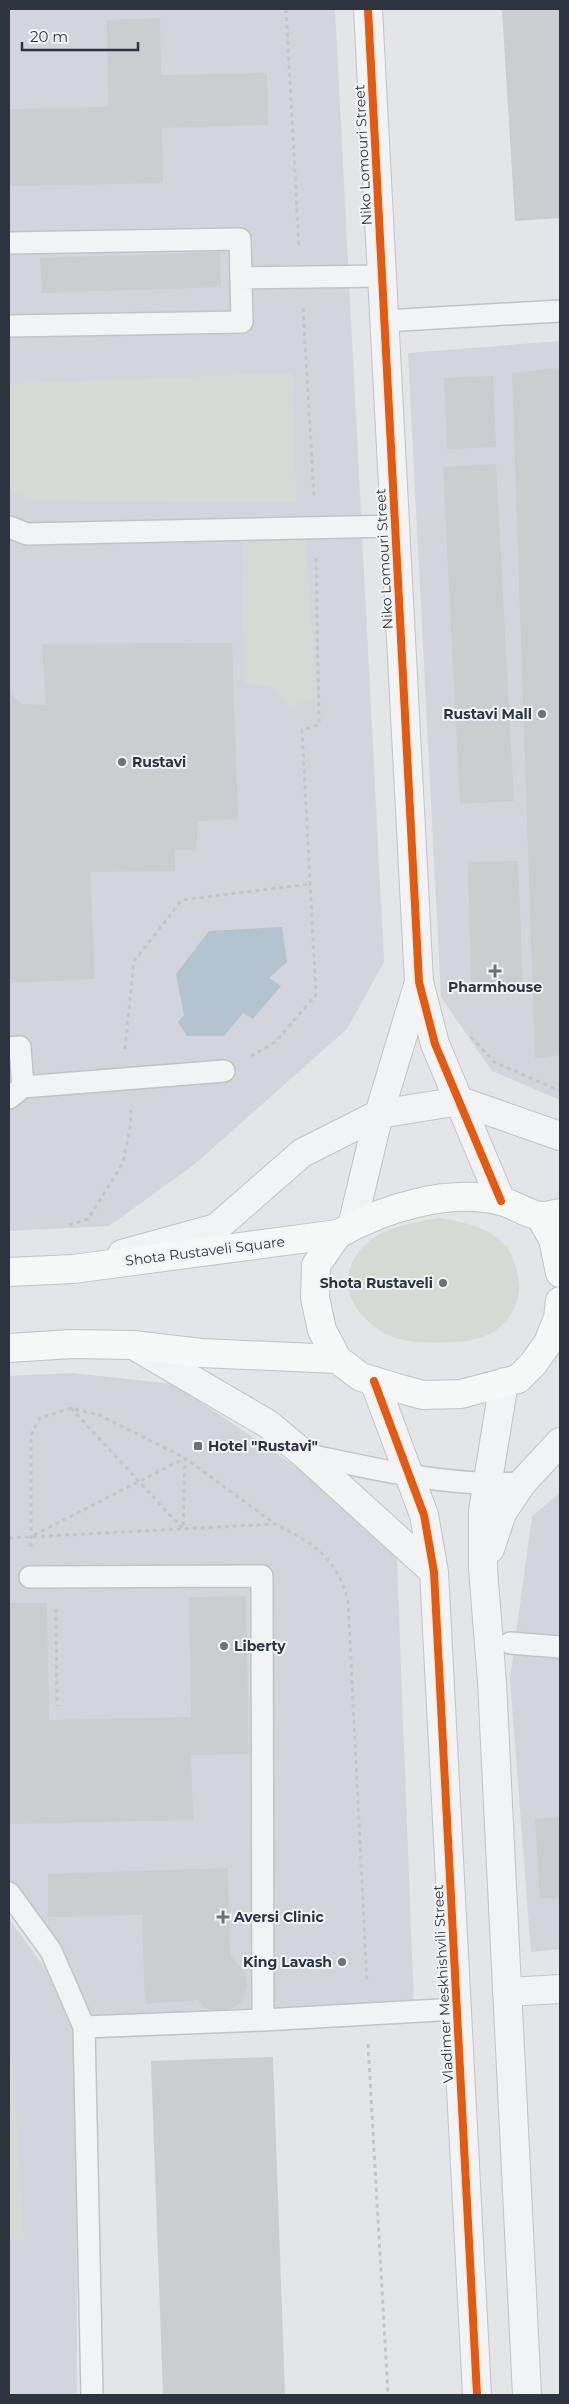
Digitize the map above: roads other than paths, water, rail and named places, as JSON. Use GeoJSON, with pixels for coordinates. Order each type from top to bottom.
{"type":"FeatureCollection","features":[{"type":"Feature","properties":{"kind":"main road","name":"Shota Rustaveli Square"},"geometry":{"type":"LineString","coordinates":[[9,1272],[73,1269],[345,1230],[423,1201],[455,1197],[501,1201],[550,1215],[560,1272]]}},
{"type":"Feature","properties":{"kind":"main road"},"geometry":{"type":"LineString","coordinates":[[345,1230],[316,1265],[315,1298],[322,1330],[337,1359],[361,1376],[374,1381],[423,1395],[461,1394],[518,1379],[533,1364],[548,1343],[558,1318],[560,1301]]}},
{"type":"Feature","properties":{"kind":"main road"},"geometry":{"type":"LineString","coordinates":[[9,1348],[72,1344],[133,1345],[201,1353],[337,1359]]}},
{"type":"Feature","properties":{"kind":"main road"},"geometry":{"type":"LineString","coordinates":[[533,1364],[560,1364]]}},
{"type":"Feature","properties":{"kind":"street","name":"Niko Lomouri Street"},"geometry":{"type":"LineString","coordinates":[[368,9],[419,982],[435,1044],[460,1101]]}},
{"type":"Feature","properties":{"kind":"street","name":"Niko Lomouri Street"},"geometry":{"type":"LineString","coordinates":[[379,1114],[419,982]]}},
{"type":"Feature","properties":{"kind":"street"},"geometry":{"type":"LineString","coordinates":[[460,1101],[501,1201]]}},
{"type":"Feature","properties":{"kind":"street"},"geometry":{"type":"LineString","coordinates":[[73,1269],[216,1228],[302,1153],[379,1114],[460,1101],[560,1136]]}},
{"type":"Feature","properties":{"kind":"street"},"geometry":{"type":"LineString","coordinates":[[345,1230],[379,1114]]}},
{"type":"Feature","properties":{"kind":"street"},"geometry":{"type":"LineString","coordinates":[[133,1345],[268,1424],[304,1454],[434,1572]]}},
{"type":"Feature","properties":{"kind":"street"},"geometry":{"type":"LineString","coordinates":[[374,1381],[424,1515],[434,1572]]}},
{"type":"Feature","properties":{"kind":"street"},"geometry":{"type":"LineString","coordinates":[[504,1382],[482,1511],[483,1569],[492,1682],[527,2395]]}},
{"type":"Feature","properties":{"kind":"street"},"geometry":{"type":"LineString","coordinates":[[483,1569],[502,1513],[522,1483],[560,1442]]}},
{"type":"Feature","properties":{"kind":"street","name":"Vladimer Meskhishvili Street"},"geometry":{"type":"LineString","coordinates":[[434,1572],[477,2395]]}},
{"type":"Feature","properties":{"kind":"street"},"geometry":{"type":"LineString","coordinates":[[506,1992],[560,1989]]}},
{"type":"Feature","properties":{"kind":"lane"},"geometry":{"type":"LineString","coordinates":[[9,243],[240,239],[242,278],[242,322],[9,326]]}},
{"type":"Feature","properties":{"kind":"lane"},"geometry":{"type":"LineString","coordinates":[[242,278],[382,276]]}},
{"type":"Feature","properties":{"kind":"lane"},"geometry":{"type":"LineString","coordinates":[[384,321],[560,312]]}},
{"type":"Feature","properties":{"kind":"lane"},"geometry":{"type":"LineString","coordinates":[[9,527],[28,534],[395,526]]}},
{"type":"Feature","properties":{"kind":"lane"},"geometry":{"type":"LineString","coordinates":[[9,1048],[20,1047],[16,1092],[133,1078],[224,1071]]}},
{"type":"Feature","properties":{"kind":"lane"},"geometry":{"type":"LineString","coordinates":[[304,1454],[410,1476],[486,1485],[522,1483]]}},
{"type":"Feature","properties":{"kind":"lane"},"geometry":{"type":"LineString","coordinates":[[30,1577],[262,1576],[263,2020]]}},
{"type":"Feature","properties":{"kind":"lane"},"geometry":{"type":"LineString","coordinates":[[510,1644],[560,1647]]}},
{"type":"Feature","properties":{"kind":"lane"},"geometry":{"type":"LineString","coordinates":[[9,1893],[51,1951],[84,2027],[92,2395]]}},
{"type":"Feature","properties":{"kind":"lane"},"geometry":{"type":"LineString","coordinates":[[84,2027],[263,2020],[457,2009]]}},
{"type":"Feature","properties":{"kind":"water"},"geometry":{"type":"Polygon","coordinates":[[[282,927],[287,962],[269,978],[281,986],[253,1019],[243,1013],[224,1036],[187,1036],[178,1022],[184,1015],[176,974],[209,931],[282,927]]]}},
{"type":"Feature","properties":{"kind":"place","name":"Rustavi Mall"},"geometry":{"type":"Point","coordinates":[542,714]}},
{"type":"Feature","properties":{"kind":"place","name":"Rustavi"},"geometry":{"type":"Point","coordinates":[122,762]}},
{"type":"Feature","properties":{"kind":"place","name":"Pharmhouse"},"geometry":{"type":"Point","coordinates":[495,971]}},
{"type":"Feature","properties":{"kind":"place","name":"Shota Rustaveli"},"geometry":{"type":"Point","coordinates":[443,1283]}},
{"type":"Feature","properties":{"kind":"place","name":"Hotel \"Rustavi\""},"geometry":{"type":"Point","coordinates":[198,1446]}},
{"type":"Feature","properties":{"kind":"place","name":"Liberty"},"geometry":{"type":"Point","coordinates":[224,1646]}},
{"type":"Feature","properties":{"kind":"place","name":"Aversi Clinic"},"geometry":{"type":"Point","coordinates":[223,1917]}},
{"type":"Feature","properties":{"kind":"place","name":"King Lavash"},"geometry":{"type":"Point","coordinates":[342,1962]}}]}
